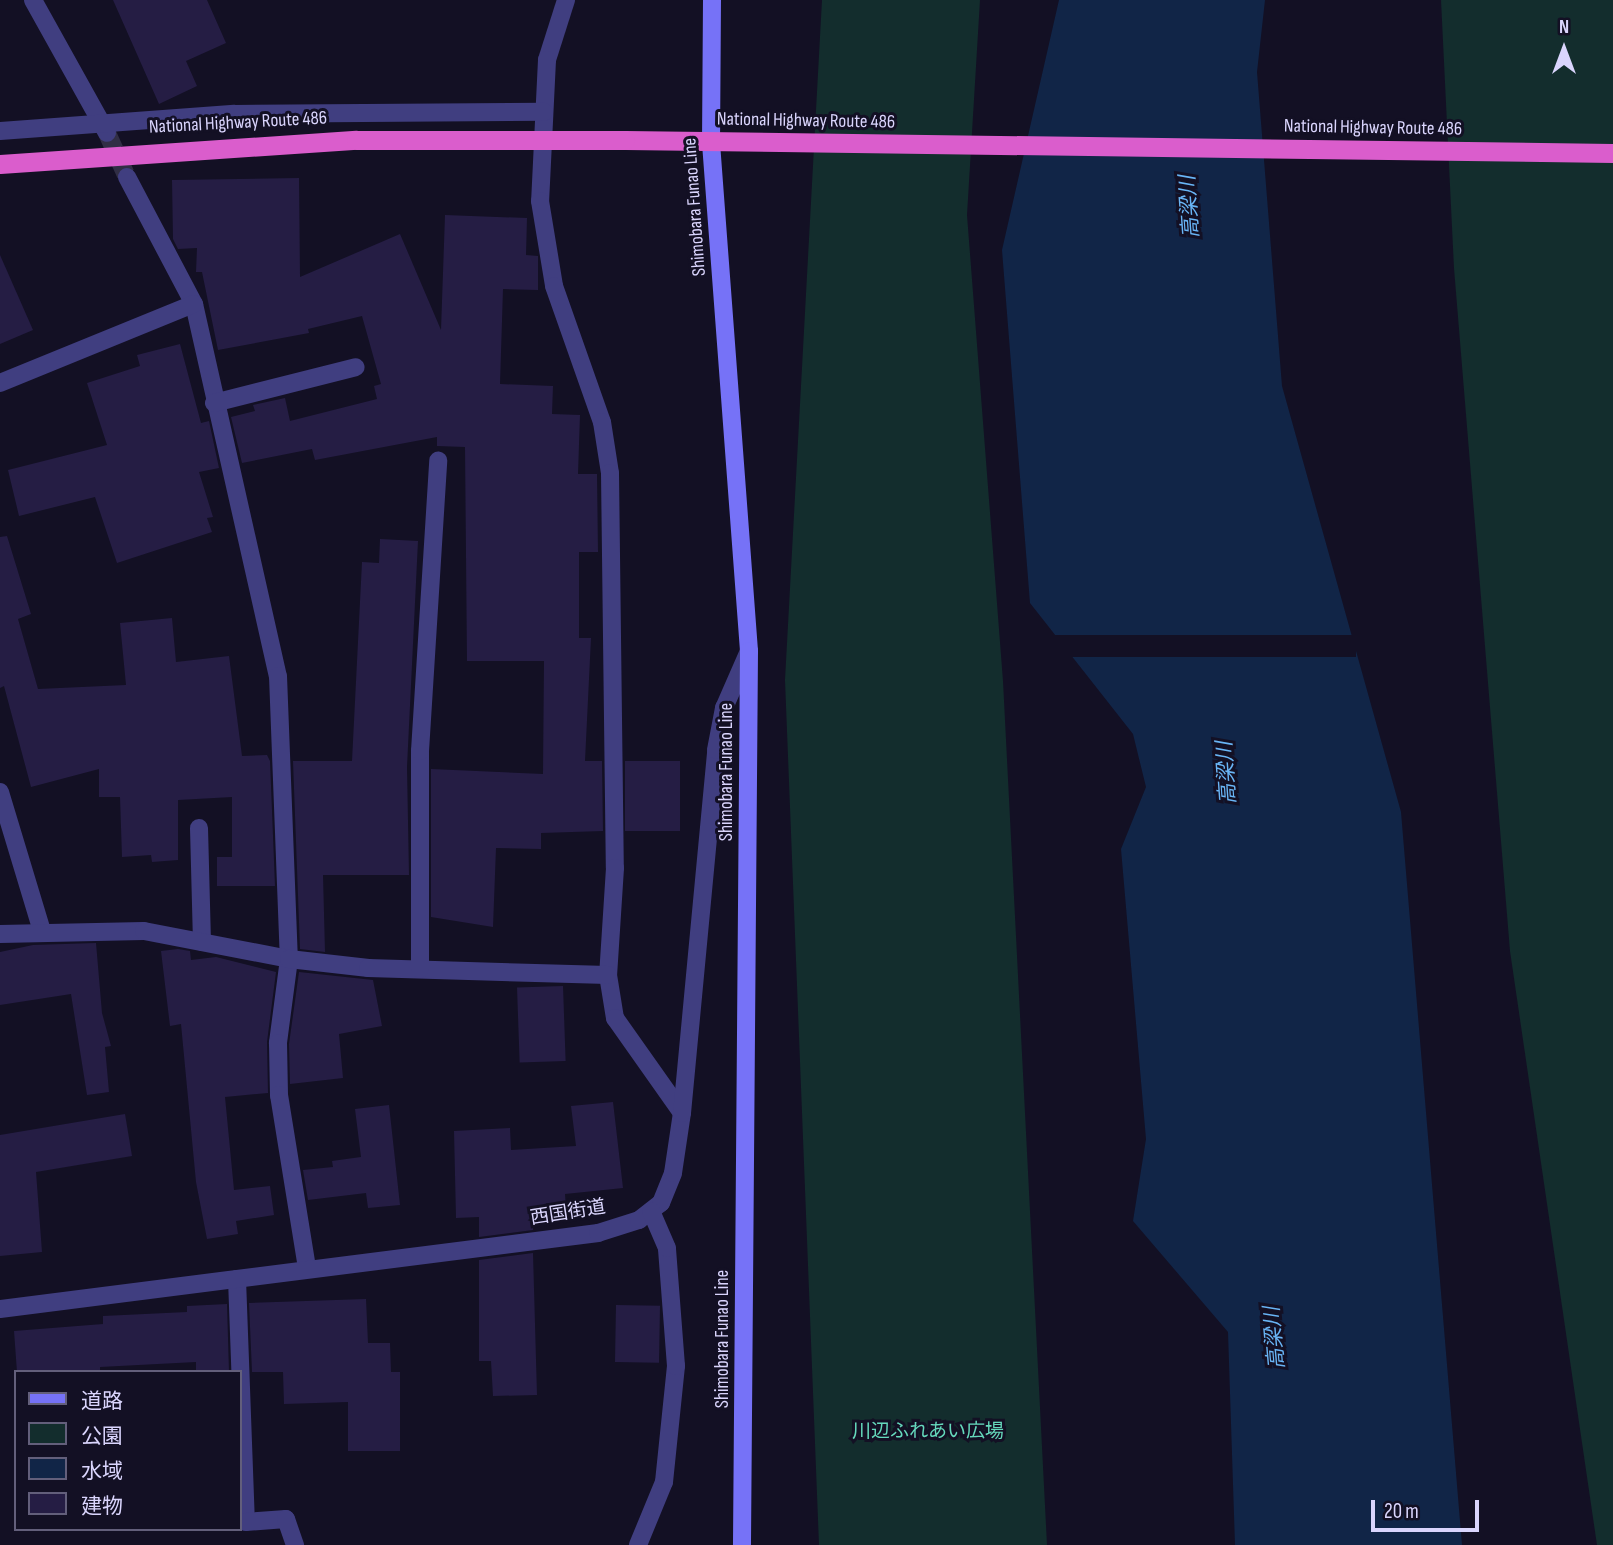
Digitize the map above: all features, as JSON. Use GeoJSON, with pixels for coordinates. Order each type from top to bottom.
{"type":"FeatureCollection","features":[{"type":"Feature","properties":{"kind":"highway","name":"National Highway Route 486"},"geometry":{"type":"LineString","coordinates":[[0,164],[356,140],[625,140],[767,144],[1613,153]]}},
{"type":"Feature","properties":{"kind":"main road","name":"Shimobara Funao Line"},"geometry":{"type":"LineString","coordinates":[[712,0],[711,143],[749,652],[743,1545]]}},
{"type":"Feature","properties":{"kind":"street"},"geometry":{"type":"LineString","coordinates":[[33,0],[104,127]]}},
{"type":"Feature","properties":{"kind":"street"},"geometry":{"type":"LineString","coordinates":[[566,0],[547,60],[540,201],[554,286],[602,422],[610,473],[615,868],[608,975],[615,1018],[682,1113]]}},
{"type":"Feature","properties":{"kind":"street"},"geometry":{"type":"LineString","coordinates":[[0,131],[104,127],[234,114],[544,111]]}},
{"type":"Feature","properties":{"kind":"street"},"geometry":{"type":"LineString","coordinates":[[127,177],[194,304],[214,403],[278,676],[289,959],[278,1043],[279,1095],[307,1267]]}},
{"type":"Feature","properties":{"kind":"street"},"geometry":{"type":"LineString","coordinates":[[0,383],[194,304]]}},
{"type":"Feature","properties":{"kind":"street"},"geometry":{"type":"LineString","coordinates":[[214,403],[356,367]]}},
{"type":"Feature","properties":{"kind":"street"},"geometry":{"type":"LineString","coordinates":[[420,969],[420,751],[438,461]]}},
{"type":"Feature","properties":{"kind":"street"},"geometry":{"type":"LineString","coordinates":[[638,1545],[664,1482],[676,1366],[667,1248],[651,1211],[661,1203],[673,1173],[682,1113],[716,750],[724,708],[749,652]]}},
{"type":"Feature","properties":{"kind":"street"},"geometry":{"type":"LineString","coordinates":[[0,792],[42,931]]}},
{"type":"Feature","properties":{"kind":"street"},"geometry":{"type":"LineString","coordinates":[[198,828],[202,942]]}},
{"type":"Feature","properties":{"kind":"street"},"geometry":{"type":"LineString","coordinates":[[0,934],[42,931],[144,931],[289,959],[420,969],[608,975]]}},
{"type":"Feature","properties":{"kind":"street","name":"西国街道"},"geometry":{"type":"LineString","coordinates":[[0,1309],[237,1279],[307,1267],[598,1233],[639,1220],[651,1211]]}},
{"type":"Feature","properties":{"kind":"street"},"geometry":{"type":"LineString","coordinates":[[237,1279],[240,1370]]}},
{"type":"Feature","properties":{"kind":"street"},"geometry":{"type":"LineString","coordinates":[[242,1414],[246,1522],[286,1519],[296,1545]]}},
{"type":"Feature","properties":{"kind":"green space","name":"川辺ふれあい広場"},"geometry":{"type":"Polygon","coordinates":[[[822,0],[980,0],[967,215],[1003,681],[1047,1545],[819,1545],[785,680],[822,0]]]}},
{"type":"Feature","properties":{"kind":"green space"},"geometry":{"type":"Polygon","coordinates":[[[1441,0],[1613,0],[1613,1545],[1597,1545],[1510,951],[1454,268],[1441,0]]]}},
{"type":"Feature","properties":{"kind":"water","name":"高梁川"},"geometry":{"type":"Polygon","coordinates":[[[1059,0],[1265,0],[1257,72],[1282,386],[1401,812],[1462,1545],[1235,1545],[1228,1332],[1133,1221],[1146,1139],[1121,849],[1146,787],[1133,734],[1030,603],[1002,250],[1059,0]]]}},
{"type":"Feature","properties":{"kind":"pier"},"geometry":{"type":"Polygon","coordinates":[[[1052,635],[1356,635],[1356,657],[1052,657],[1052,635]]]}},
{"type":"Feature","properties":{"kind":"building"},"geometry":{"type":"Polygon","coordinates":[[[113,0],[207,0],[226,43],[186,61],[197,86],[159,104],[113,0]]]}},
{"type":"Feature","properties":{"kind":"building"},"geometry":{"type":"Polygon","coordinates":[[[299,178],[300,277],[400,234],[441,330],[445,215],[527,218],[526,255],[538,256],[538,290],[503,289],[500,384],[553,386],[552,414],[580,415],[578,474],[597,474],[598,552],[579,552],[579,638],[591,638],[585,761],[602,761],[603,831],[541,833],[541,849],[496,848],[493,927],[431,917],[431,769],[543,774],[544,661],[467,661],[465,447],[437,446],[437,437],[315,460],[312,449],[242,463],[231,417],[255,411],[253,405],[285,398],[290,421],[377,399],[374,386],[381,384],[362,316],[308,329],[309,333],[218,350],[202,272],[196,272],[197,248],[178,249],[173,239],[172,180],[299,178]]]}},
{"type":"Feature","properties":{"kind":"building"},"geometry":{"type":"Polygon","coordinates":[[[0,255],[33,330],[0,344],[0,255]]]}},
{"type":"Feature","properties":{"kind":"building"},"geometry":{"type":"Polygon","coordinates":[[[180,344],[201,423],[209,421],[219,468],[199,472],[213,517],[207,518],[212,532],[117,563],[95,497],[19,516],[8,470],[107,445],[87,383],[140,366],[137,355],[180,344]]]}},
{"type":"Feature","properties":{"kind":"building"},"geometry":{"type":"Polygon","coordinates":[[[7,536],[31,614],[18,619],[38,689],[126,685],[120,623],[172,618],[176,662],[229,656],[242,756],[267,755],[270,761],[275,886],[217,886],[217,857],[232,857],[232,797],[178,800],[178,860],[152,862],[151,855],[122,857],[120,797],[99,797],[99,769],[31,787],[4,686],[0,688],[0,537],[7,536]]]}},
{"type":"Feature","properties":{"kind":"building"},"geometry":{"type":"Polygon","coordinates":[[[380,539],[418,541],[407,767],[409,875],[323,875],[325,952],[300,949],[293,761],[352,761],[362,562],[379,563],[380,539]]]}},
{"type":"Feature","properties":{"kind":"building"},"geometry":{"type":"Polygon","coordinates":[[[625,761],[680,761],[680,831],[625,831],[625,761]]]}},
{"type":"Feature","properties":{"kind":"building"},"geometry":{"type":"Polygon","coordinates":[[[96,943],[102,1013],[111,1046],[105,1047],[109,1092],[87,1095],[71,994],[0,1005],[0,952],[33,945],[96,943]]]}},
{"type":"Feature","properties":{"kind":"building"},"geometry":{"type":"Polygon","coordinates":[[[161,951],[190,951],[191,960],[216,957],[276,972],[267,1042],[268,1093],[225,1097],[234,1190],[270,1186],[274,1215],[236,1221],[238,1234],[207,1239],[196,1182],[181,1024],[170,1026],[161,951]]]}},
{"type":"Feature","properties":{"kind":"building"},"geometry":{"type":"Polygon","coordinates":[[[299,972],[373,980],[382,1026],[339,1034],[343,1078],[290,1084],[289,1044],[299,972]]]}},
{"type":"Feature","properties":{"kind":"building"},"geometry":{"type":"Polygon","coordinates":[[[563,986],[566,1061],[520,1063],[517,988],[563,986]]]}},
{"type":"Feature","properties":{"kind":"building"},"geometry":{"type":"Polygon","coordinates":[[[613,1102],[623,1188],[565,1194],[566,1208],[533,1210],[533,1230],[479,1237],[479,1217],[456,1218],[454,1131],[510,1128],[511,1150],[576,1146],[571,1106],[613,1102]]]}},
{"type":"Feature","properties":{"kind":"building"},"geometry":{"type":"Polygon","coordinates":[[[389,1105],[400,1205],[368,1208],[366,1193],[308,1200],[303,1170],[333,1167],[332,1161],[361,1157],[355,1109],[389,1105]]]}},
{"type":"Feature","properties":{"kind":"building"},"geometry":{"type":"Polygon","coordinates":[[[125,1114],[132,1156],[36,1172],[42,1252],[0,1256],[0,1135],[125,1114]]]}},
{"type":"Feature","properties":{"kind":"building"},"geometry":{"type":"Polygon","coordinates":[[[533,1253],[537,1395],[493,1396],[491,1361],[479,1361],[479,1260],[533,1253]]]}},
{"type":"Feature","properties":{"kind":"building"},"geometry":{"type":"Polygon","coordinates":[[[366,1299],[368,1343],[390,1343],[391,1372],[400,1372],[400,1451],[348,1451],[348,1402],[284,1404],[283,1372],[252,1372],[249,1303],[366,1299]]]}},
{"type":"Feature","properties":{"kind":"building"},"geometry":{"type":"Polygon","coordinates":[[[227,1304],[229,1370],[196,1370],[196,1362],[100,1367],[100,1370],[17,1370],[14,1331],[103,1324],[103,1316],[187,1312],[187,1306],[227,1304]]]}},
{"type":"Feature","properties":{"kind":"building"},"geometry":{"type":"Polygon","coordinates":[[[616,1305],[660,1306],[659,1363],[615,1362],[616,1305]]]}},
{"type":"Feature","properties":{"kind":"tunnel"},"geometry":{"type":"LineString","coordinates":[[107,133],[127,177]]}}]}
